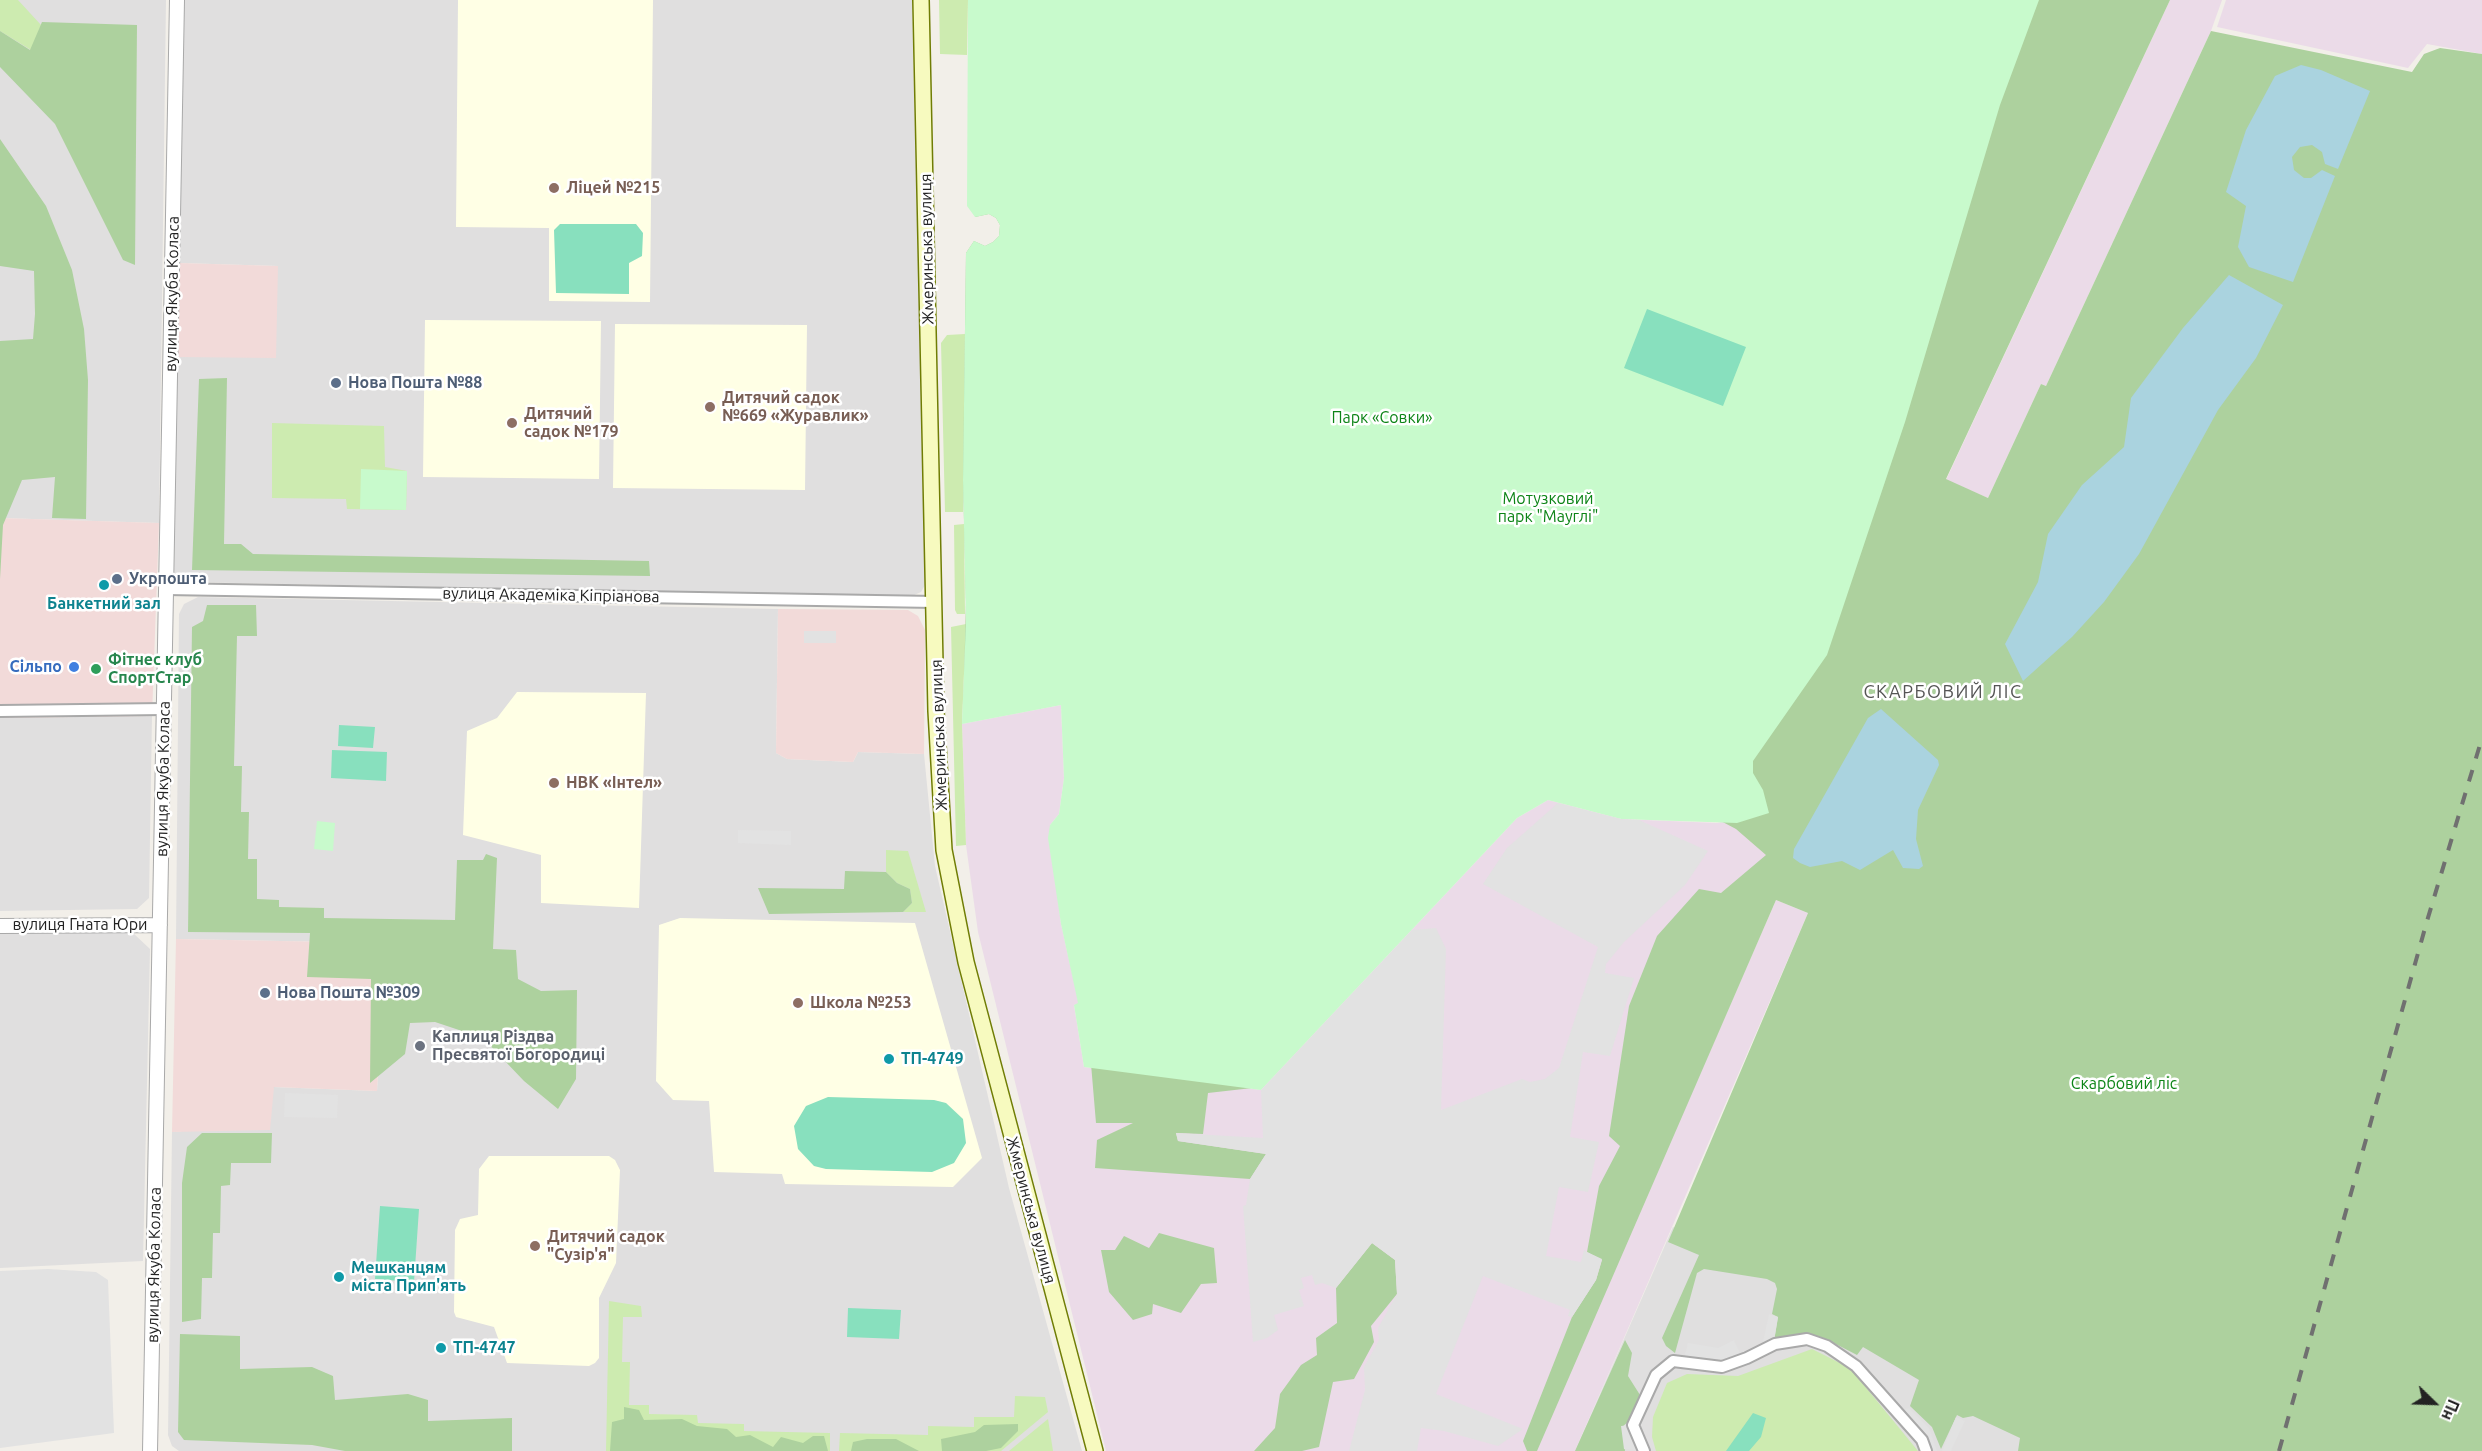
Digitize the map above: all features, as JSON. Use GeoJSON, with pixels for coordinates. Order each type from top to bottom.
{"type":"FeatureCollection","features":[{"type":"Feature","properties":{"kind":"main road","name":"Жмеринська вулиця"},"geometry":{"type":"LineString","coordinates":[[921,0],[936,711],[948,874],[966,962],[1095,1451]]}},
{"type":"Feature","properties":{"kind":"street","name":"вулиця Якуба Коласа"},"geometry":{"type":"LineString","coordinates":[[150,1451],[177,0]]}},
{"type":"Feature","properties":{"kind":"street","name":"вулиця Академіка Кіпріанова"},"geometry":{"type":"LineString","coordinates":[[166,589],[934,602]]}},
{"type":"Feature","properties":{"kind":"street"},"geometry":{"type":"LineString","coordinates":[[0,711],[164,709]]}},
{"type":"Feature","properties":{"kind":"street","name":"вулиця Гната Юри"},"geometry":{"type":"LineString","coordinates":[[0,926],[160,925]]}},
{"type":"Feature","properties":{"kind":"street"},"geometry":{"type":"LineString","coordinates":[[1644,1451],[1633,1425],[1656,1375],[1673,1361],[1722,1367],[1747,1358],[1774,1344],[1808,1339],[1827,1346],[1857,1366],[1922,1440],[1926,1451]]}},
{"type":"Feature","properties":{"kind":"shaded area"},"geometry":{"type":"Polygon","coordinates":[[[0,0],[166,0],[159,523],[0,518],[0,0]]]}},
{"type":"Feature","properties":{"kind":"shaded area"},"geometry":{"type":"Polygon","coordinates":[[[184,0],[912,0],[925,585],[921,592],[912,596],[185,582],[177,579],[174,571],[176,357],[278,266],[179,263],[184,0]]]}},
{"type":"Feature","properties":{"kind":"shaded area","name":"Ліцей №215"},"geometry":{"type":"Polygon","coordinates":[[[458,0],[653,0],[650,302],[549,301],[549,228],[456,227],[458,0]]]}},
{"type":"Feature","properties":{"kind":"shaded area"},"geometry":{"type":"Polygon","coordinates":[[[2170,0],[2222,0],[2211,31],[2046,386],[2041,384],[1988,498],[1946,480],[2170,0]]]}},
{"type":"Feature","properties":{"kind":"shaded area"},"geometry":{"type":"Polygon","coordinates":[[[2226,0],[2482,0],[2482,54],[2427,44],[2408,68],[2217,27],[2226,0]]]}},
{"type":"Feature","properties":{"kind":"shaded area"},"geometry":{"type":"Polygon","coordinates":[[[179,263],[278,266],[276,358],[176,357],[179,263]]]}},
{"type":"Feature","properties":{"kind":"shaded area","name":"Дитячий садок №179"},"geometry":{"type":"Polygon","coordinates":[[[425,320],[601,321],[599,479],[423,477],[425,320]]]}},
{"type":"Feature","properties":{"kind":"shaded area","name":"Дитячий садок №669 «Журавлик»"},"geometry":{"type":"Polygon","coordinates":[[[615,324],[807,325],[805,490],[613,488],[615,324]]]}},
{"type":"Feature","properties":{"kind":"shaded area"},"geometry":{"type":"Polygon","coordinates":[[[0,518],[159,523],[152,716],[0,718],[0,518]]]}},
{"type":"Feature","properties":{"kind":"shaded area"},"geometry":{"type":"Polygon","coordinates":[[[198,597],[778,609],[776,753],[787,759],[853,762],[858,752],[924,754],[935,866],[1009,1188],[1082,1451],[179,1451],[172,1446],[168,1435],[172,1132],[205,1129],[274,1087],[377,1091],[385,943],[176,939],[179,614],[184,604],[198,597]]]}},
{"type":"Feature","properties":{"kind":"shaded area"},"geometry":{"type":"Polygon","coordinates":[[[778,609],[908,610],[918,616],[925,630],[924,754],[858,752],[853,762],[787,759],[776,753],[778,609]]]}},
{"type":"Feature","properties":{"kind":"shaded area"},"geometry":{"type":"Polygon","coordinates":[[[804,631],[836,631],[836,643],[804,643],[804,631]]]}},
{"type":"Feature","properties":{"kind":"shaded area","name":"НВК «Інтел»"},"geometry":{"type":"Polygon","coordinates":[[[517,692],[646,693],[639,908],[541,903],[541,855],[463,835],[467,731],[497,718],[517,692]]]}},
{"type":"Feature","properties":{"kind":"shaded area"},"geometry":{"type":"Polygon","coordinates":[[[1061,705],[1064,778],[1059,814],[1050,825],[1061,924],[1079,1004],[1074,1005],[1084,1067],[1261,1090],[1517,818],[1548,800],[1621,819],[1717,823],[1769,813],[1773,897],[1533,1451],[1106,1451],[978,932],[966,845],[962,724],[1061,705]]]}},
{"type":"Feature","properties":{"kind":"shaded area"},"geometry":{"type":"Polygon","coordinates":[[[152,716],[149,898],[137,909],[0,911],[0,718],[152,716]]]}},
{"type":"Feature","properties":{"kind":"shaded area"},"geometry":{"type":"Polygon","coordinates":[[[1558,803],[1621,819],[1639,820],[1708,851],[1685,885],[1624,942],[1606,964],[1605,973],[1634,978],[1610,1056],[1583,1052],[1570,1137],[1599,1142],[1588,1192],[1559,1187],[1546,1256],[1581,1262],[1584,1250],[1602,1259],[1596,1280],[1572,1317],[1568,1316],[1570,1310],[1483,1276],[1436,1394],[1523,1429],[1498,1446],[1444,1431],[1421,1428],[1417,1451],[1349,1451],[1365,1390],[1364,1367],[1379,1340],[1378,1328],[1397,1294],[1395,1260],[1372,1243],[1336,1288],[1322,1283],[1315,1285],[1312,1275],[1301,1278],[1304,1288],[1299,1290],[1304,1306],[1274,1315],[1278,1330],[1267,1338],[1253,1342],[1243,1206],[1246,1205],[1250,1179],[1266,1154],[1178,1141],[1176,1133],[1263,1138],[1261,1090],[1412,930],[1436,928],[1446,949],[1441,1110],[1522,1079],[1530,1082],[1545,1079],[1559,1068],[1598,947],[1483,884],[1507,848],[1558,803]]]}},
{"type":"Feature","properties":{"kind":"shaded area"},"geometry":{"type":"Polygon","coordinates":[[[738,830],[791,831],[791,845],[738,843],[738,830]]]}},
{"type":"Feature","properties":{"kind":"shaded area"},"geometry":{"type":"Polygon","coordinates":[[[1776,900],[1808,913],[1575,1451],[1535,1451],[1776,900]]]}},
{"type":"Feature","properties":{"kind":"shaded area","name":"Школа №253"},"geometry":{"type":"Polygon","coordinates":[[[680,918],[915,923],[982,1158],[953,1187],[785,1184],[782,1174],[714,1172],[709,1101],[673,1100],[656,1081],[659,925],[680,918]]]}},
{"type":"Feature","properties":{"kind":"shaded area"},"geometry":{"type":"Polygon","coordinates":[[[0,932],[133,933],[150,949],[143,1261],[0,1268],[0,932]]]}},
{"type":"Feature","properties":{"kind":"shaded area"},"geometry":{"type":"Polygon","coordinates":[[[176,939],[385,943],[377,1091],[274,1087],[270,1130],[172,1132],[176,939]]]}},
{"type":"Feature","properties":{"kind":"shaded area"},"geometry":{"type":"Polygon","coordinates":[[[285,1093],[338,1095],[337,1118],[284,1117],[285,1093]]]}},
{"type":"Feature","properties":{"kind":"shaded area","name":"Дитячий садок \"Сузір'я\""},"geometry":{"type":"Polygon","coordinates":[[[489,1156],[609,1156],[615,1160],[620,1170],[616,1263],[599,1298],[599,1358],[589,1366],[507,1363],[494,1327],[456,1317],[454,1312],[455,1230],[460,1219],[478,1215],[479,1169],[489,1156]]]}},
{"type":"Feature","properties":{"kind":"shaded area"},"geometry":{"type":"Polygon","coordinates":[[[1673,1227],[1781,1279],[2059,1451],[1575,1451],[1673,1227]]]}},
{"type":"Feature","properties":{"kind":"shaded area"},"geometry":{"type":"Polygon","coordinates":[[[48,1269],[96,1272],[108,1280],[114,1433],[0,1448],[0,1271],[48,1269]]]}},
{"type":"Feature","properties":{"kind":"shaded area"},"geometry":{"type":"Polygon","coordinates":[[[1769,1314],[1778,1317],[1774,1341],[1763,1342],[1769,1314]]]}},
{"type":"Feature","properties":{"kind":"shaded area"},"geometry":{"type":"Polygon","coordinates":[[[1734,1340],[1743,1360],[1722,1367],[1683,1362],[1688,1343],[1718,1348],[1734,1340]]]}},
{"type":"Feature","properties":{"kind":"shaded area"},"geometry":{"type":"Polygon","coordinates":[[[1909,1408],[1929,1428],[1937,1451],[1926,1451],[1897,1412],[1909,1408]]]}},
{"type":"Feature","properties":{"kind":"shaded area"},"geometry":{"type":"Polygon","coordinates":[[[1956,1417],[1965,1421],[1951,1451],[1942,1451],[1956,1417]]]}},
{"type":"Feature","properties":{"kind":"shaded area"},"geometry":{"type":"Polygon","coordinates":[[[1633,1425],[1644,1451],[1624,1449],[1621,1426],[1633,1425]]]}},
{"type":"Feature","properties":{"kind":"green space"},"geometry":{"type":"Polygon","coordinates":[[[0,0],[18,0],[41,25],[31,50],[0,31],[0,0]]]}},
{"type":"Feature","properties":{"kind":"green space"},"geometry":{"type":"Polygon","coordinates":[[[939,0],[968,0],[967,55],[940,54],[939,0]]]}},
{"type":"Feature","properties":{"kind":"green space","name":"Парк «Совки»"},"geometry":{"type":"Polygon","coordinates":[[[968,0],[2039,0],[2000,105],[1905,422],[1827,655],[1753,761],[1753,773],[1763,790],[1769,813],[1737,823],[1621,819],[1548,800],[1517,818],[1261,1090],[1084,1067],[1074,1005],[1078,1003],[1061,924],[1048,838],[1050,825],[1059,814],[1064,778],[1061,705],[962,724],[966,621],[963,480],[966,253],[974,241],[985,246],[993,242],[999,236],[1000,225],[996,218],[989,214],[975,217],[967,206],[968,0]]]}},
{"type":"Feature","properties":{"kind":"green space"},"geometry":{"type":"Polygon","coordinates":[[[971,0],[2170,0],[1946,479],[1988,498],[2041,384],[2046,386],[2211,31],[2412,72],[2424,54],[2440,48],[2482,54],[2482,1451],[2018,1451],[2020,1438],[1973,1416],[1963,1418],[1957,1415],[1941,1449],[1932,1427],[1910,1406],[1919,1380],[1863,1347],[1857,1355],[1828,1340],[1807,1334],[1774,1341],[1778,1317],[1772,1314],[1777,1289],[1775,1283],[1767,1279],[1704,1269],[1697,1273],[1675,1353],[1666,1346],[1662,1338],[1699,1255],[1668,1242],[1808,913],[1776,900],[1537,1451],[1527,1451],[1523,1441],[1572,1317],[1596,1280],[1602,1260],[1587,1252],[1599,1186],[1620,1146],[1609,1136],[1629,1006],[1657,936],[1699,889],[1721,893],[1766,855],[1736,829],[1717,819],[1549,797],[1515,813],[1261,1087],[1208,1093],[1203,1134],[1176,1133],[1178,1141],[1266,1154],[1250,1179],[1095,1168],[1097,1140],[1133,1123],[1096,1123],[1067,780],[1064,703],[963,720],[966,602],[963,480],[966,253],[974,241],[985,246],[993,242],[999,236],[1000,225],[996,218],[989,214],[975,217],[971,0]]]}},
{"type":"Feature","properties":{"kind":"green space"},"geometry":{"type":"Polygon","coordinates":[[[42,22],[137,25],[135,265],[123,260],[55,124],[0,67],[0,31],[30,50],[42,22]]]}},
{"type":"Feature","properties":{"kind":"green space"},"geometry":{"type":"Polygon","coordinates":[[[0,139],[46,206],[72,270],[84,329],[88,380],[86,519],[52,518],[55,477],[22,480],[3,525],[0,579],[0,341],[33,339],[35,314],[34,271],[0,266],[0,139]]]}},
{"type":"Feature","properties":{"kind":"green space"},"geometry":{"type":"Polygon","coordinates":[[[560,224],[636,224],[643,233],[642,256],[629,263],[629,294],[556,293],[554,230],[560,224]]]}},
{"type":"Feature","properties":{"kind":"green space"},"geometry":{"type":"Polygon","coordinates":[[[1647,309],[1746,347],[1723,406],[1624,368],[1647,309]]]}},
{"type":"Feature","properties":{"kind":"green space"},"geometry":{"type":"Polygon","coordinates":[[[965,334],[963,512],[945,512],[941,343],[947,335],[965,334]]]}},
{"type":"Feature","properties":{"kind":"green space"},"geometry":{"type":"Polygon","coordinates":[[[227,378],[224,544],[241,544],[253,554],[649,561],[650,576],[192,570],[199,379],[227,378]]]}},
{"type":"Feature","properties":{"kind":"green space"},"geometry":{"type":"Polygon","coordinates":[[[272,423],[384,426],[385,467],[407,471],[406,510],[347,509],[346,499],[272,498],[272,423]]]}},
{"type":"Feature","properties":{"kind":"green space"},"geometry":{"type":"Polygon","coordinates":[[[361,469],[407,471],[406,510],[360,509],[361,469]]]}},
{"type":"Feature","properties":{"kind":"green space"},"geometry":{"type":"Polygon","coordinates":[[[964,524],[965,614],[957,614],[955,610],[954,525],[964,524]]]}},
{"type":"Feature","properties":{"kind":"green space"},"geometry":{"type":"Polygon","coordinates":[[[207,605],[256,605],[257,636],[237,636],[234,766],[242,766],[241,812],[249,812],[248,859],[257,859],[257,899],[279,900],[279,907],[324,908],[324,918],[455,920],[457,860],[483,860],[486,854],[497,858],[493,949],[516,950],[518,979],[541,991],[577,990],[576,1079],[558,1109],[524,1081],[483,1038],[435,1022],[410,1023],[405,1054],[370,1083],[371,979],[307,977],[310,933],[188,932],[192,627],[203,621],[207,605]]]}},
{"type":"Feature","properties":{"kind":"green space"},"geometry":{"type":"Polygon","coordinates":[[[966,624],[962,724],[966,845],[956,846],[951,627],[966,624]]]}},
{"type":"Feature","properties":{"kind":"green space"},"geometry":{"type":"Polygon","coordinates":[[[339,725],[375,727],[373,748],[338,746],[339,725]]]}},
{"type":"Feature","properties":{"kind":"green space"},"geometry":{"type":"Polygon","coordinates":[[[332,750],[387,752],[386,781],[331,778],[332,750]]]}},
{"type":"Feature","properties":{"kind":"green space"},"geometry":{"type":"Polygon","coordinates":[[[317,821],[335,823],[333,851],[314,849],[317,821]]]}},
{"type":"Feature","properties":{"kind":"green space"},"geometry":{"type":"Polygon","coordinates":[[[886,850],[908,851],[926,912],[903,912],[912,903],[910,889],[897,883],[886,872],[886,850]]]}},
{"type":"Feature","properties":{"kind":"green space"},"geometry":{"type":"Polygon","coordinates":[[[845,871],[886,872],[897,883],[910,889],[912,903],[903,912],[769,914],[758,888],[844,889],[845,871]]]}},
{"type":"Feature","properties":{"kind":"green space"},"geometry":{"type":"Polygon","coordinates":[[[828,1097],[934,1100],[946,1103],[963,1119],[966,1143],[954,1163],[932,1172],[826,1169],[814,1166],[798,1149],[794,1126],[806,1106],[828,1097]]]}},
{"type":"Feature","properties":{"kind":"green space"},"geometry":{"type":"Polygon","coordinates":[[[202,1133],[272,1133],[271,1163],[231,1163],[230,1185],[221,1186],[220,1233],[213,1233],[212,1278],[202,1278],[201,1319],[182,1322],[182,1183],[187,1147],[202,1133]]]}},
{"type":"Feature","properties":{"kind":"green space"},"geometry":{"type":"Polygon","coordinates":[[[380,1206],[419,1209],[414,1282],[375,1279],[380,1206]]]}},
{"type":"Feature","properties":{"kind":"green space"},"geometry":{"type":"Polygon","coordinates":[[[1159,1233],[1214,1248],[1217,1283],[1201,1284],[1181,1313],[1153,1304],[1152,1314],[1133,1320],[1109,1292],[1101,1250],[1115,1250],[1124,1236],[1149,1248],[1159,1233]]]}},
{"type":"Feature","properties":{"kind":"green space"},"geometry":{"type":"Polygon","coordinates":[[[1372,1243],[1395,1260],[1397,1294],[1371,1326],[1374,1342],[1354,1379],[1333,1382],[1319,1447],[1302,1451],[1254,1451],[1275,1428],[1280,1394],[1301,1365],[1317,1355],[1316,1338],[1337,1323],[1336,1288],[1372,1243]]]}},
{"type":"Feature","properties":{"kind":"green space"},"geometry":{"type":"Polygon","coordinates":[[[609,1301],[641,1306],[642,1317],[623,1317],[622,1362],[630,1362],[629,1405],[649,1405],[649,1414],[697,1415],[698,1423],[744,1424],[744,1431],[830,1433],[830,1451],[606,1451],[609,1301]]]}},
{"type":"Feature","properties":{"kind":"green space"},"geometry":{"type":"Polygon","coordinates":[[[848,1308],[901,1310],[899,1339],[847,1337],[848,1308]]]}},
{"type":"Feature","properties":{"kind":"green space"},"geometry":{"type":"Polygon","coordinates":[[[180,1334],[240,1336],[240,1369],[312,1367],[333,1376],[335,1400],[408,1394],[428,1400],[428,1421],[512,1418],[512,1451],[345,1451],[312,1445],[184,1440],[178,1432],[180,1334]]]}},
{"type":"Feature","properties":{"kind":"green space"},"geometry":{"type":"Polygon","coordinates":[[[1625,1340],[1632,1353],[1628,1376],[1640,1395],[1629,1421],[1622,1427],[1625,1451],[1575,1451],[1625,1340]]]}},
{"type":"Feature","properties":{"kind":"green space"},"geometry":{"type":"Polygon","coordinates":[[[1812,1349],[1850,1368],[1918,1451],[1656,1451],[1652,1437],[1653,1417],[1667,1383],[1687,1374],[1738,1376],[1812,1349]]]}},
{"type":"Feature","properties":{"kind":"green space"},"geometry":{"type":"Polygon","coordinates":[[[1015,1396],[1045,1397],[1048,1412],[1001,1451],[839,1451],[840,1433],[928,1435],[928,1426],[974,1427],[974,1417],[1014,1417],[1015,1396]]]}},
{"type":"Feature","properties":{"kind":"green space"},"geometry":{"type":"Polygon","coordinates":[[[624,1407],[639,1410],[644,1420],[682,1419],[697,1426],[727,1429],[736,1437],[750,1435],[773,1447],[781,1437],[803,1443],[813,1436],[824,1436],[828,1451],[610,1451],[612,1422],[624,1419],[624,1407]]]}},
{"type":"Feature","properties":{"kind":"green space"},"geometry":{"type":"Polygon","coordinates":[[[1753,1413],[1766,1418],[1761,1437],[1749,1451],[1726,1451],[1753,1413]]]}},
{"type":"Feature","properties":{"kind":"green space"},"geometry":{"type":"Polygon","coordinates":[[[1048,1419],[1053,1451],[1009,1451],[1048,1419]]]}},
{"type":"Feature","properties":{"kind":"green space"},"geometry":{"type":"Polygon","coordinates":[[[1018,1424],[1018,1431],[1001,1448],[986,1451],[942,1451],[941,1439],[975,1432],[984,1425],[1018,1424]]]}},
{"type":"Feature","properties":{"kind":"green space"},"geometry":{"type":"Polygon","coordinates":[[[867,1439],[896,1439],[919,1451],[851,1451],[853,1442],[867,1439]]]}},
{"type":"Feature","properties":{"kind":"water"},"geometry":{"type":"Polygon","coordinates":[[[2301,65],[2321,70],[2370,91],[2338,169],[2325,164],[2322,152],[2312,145],[2300,147],[2292,157],[2294,170],[2304,178],[2311,178],[2322,170],[2335,176],[2293,282],[2249,267],[2238,247],[2246,206],[2226,192],[2246,130],[2275,76],[2301,65]]]}},
{"type":"Feature","properties":{"kind":"water"},"geometry":{"type":"Polygon","coordinates":[[[2229,275],[2283,305],[2256,358],[2218,410],[2139,554],[2104,602],[2072,637],[2023,681],[2005,644],[2038,582],[2048,534],[2082,485],[2124,447],[2131,398],[2183,328],[2229,275]]]}},
{"type":"Feature","properties":{"kind":"water"},"geometry":{"type":"Polygon","coordinates":[[[1881,709],[1938,760],[1939,765],[1918,810],[1916,839],[1923,866],[1919,869],[1903,868],[1893,850],[1860,870],[1842,861],[1810,867],[1800,863],[1793,858],[1794,849],[1868,718],[1881,709]]]}},
{"type":"Feature","properties":{"kind":"railway"},"geometry":{"type":"LineString","coordinates":[[2279,1451],[2427,921],[2482,738]]}},
{"type":"Feature","properties":{"kind":"place","name":"Ліцей №215"},"geometry":{"type":"Point","coordinates":[554,188]}},
{"type":"Feature","properties":{"kind":"place","name":"Нова Пошта №88"},"geometry":{"type":"Point","coordinates":[336,383]}},
{"type":"Feature","properties":{"kind":"place","name":"Дитячий садок №669 «Журавлик»"},"geometry":{"type":"Point","coordinates":[710,407]}},
{"type":"Feature","properties":{"kind":"place","name":"Дитячий садок №179"},"geometry":{"type":"Point","coordinates":[512,423]}},
{"type":"Feature","properties":{"kind":"place","name":"Укрпошта"},"geometry":{"type":"Point","coordinates":[117,579]}},
{"type":"Feature","properties":{"kind":"place","name":"Банкетний зал"},"geometry":{"type":"Point","coordinates":[104,585]}},
{"type":"Feature","properties":{"kind":"place","name":"Сільпо"},"geometry":{"type":"Point","coordinates":[74,667]}},
{"type":"Feature","properties":{"kind":"place","name":"Фітнес клуб СпортСтар"},"geometry":{"type":"Point","coordinates":[96,669]}},
{"type":"Feature","properties":{"kind":"place","name":"НВК «Інтел»"},"geometry":{"type":"Point","coordinates":[554,783]}},
{"type":"Feature","properties":{"kind":"place","name":"Нова Пошта №309"},"geometry":{"type":"Point","coordinates":[265,993]}},
{"type":"Feature","properties":{"kind":"place","name":"Школа №253"},"geometry":{"type":"Point","coordinates":[798,1003]}},
{"type":"Feature","properties":{"kind":"place","name":"Каплиця Різдва Пресвятої Богородиці"},"geometry":{"type":"Point","coordinates":[420,1046]}},
{"type":"Feature","properties":{"kind":"place","name":"ТП-4749"},"geometry":{"type":"Point","coordinates":[889,1059]}},
{"type":"Feature","properties":{"kind":"place","name":"Дитячий садок \"Сузір'я\""},"geometry":{"type":"Point","coordinates":[535,1246]}},
{"type":"Feature","properties":{"kind":"place","name":"Мешканцям міста Прип'ять"},"geometry":{"type":"Point","coordinates":[339,1277]}},
{"type":"Feature","properties":{"kind":"place","name":"ТП-4747"},"geometry":{"type":"Point","coordinates":[441,1348]}},
{"type":"Feature","properties":{"kind":"district","name":"СКАРБОВИЙ ЛІС"},"geometry":{"type":"Point","coordinates":[1943,692]}},
{"type":"Feature","properties":{"kind":"park label","name":"Мотузковий парк \"Мауглі\""},"geometry":{"type":"Point","coordinates":[1548,508]}},
{"type":"Feature","properties":{"kind":"park label","name":"Скарбовий ліс"},"geometry":{"type":"Point","coordinates":[2124,1084]}}]}
